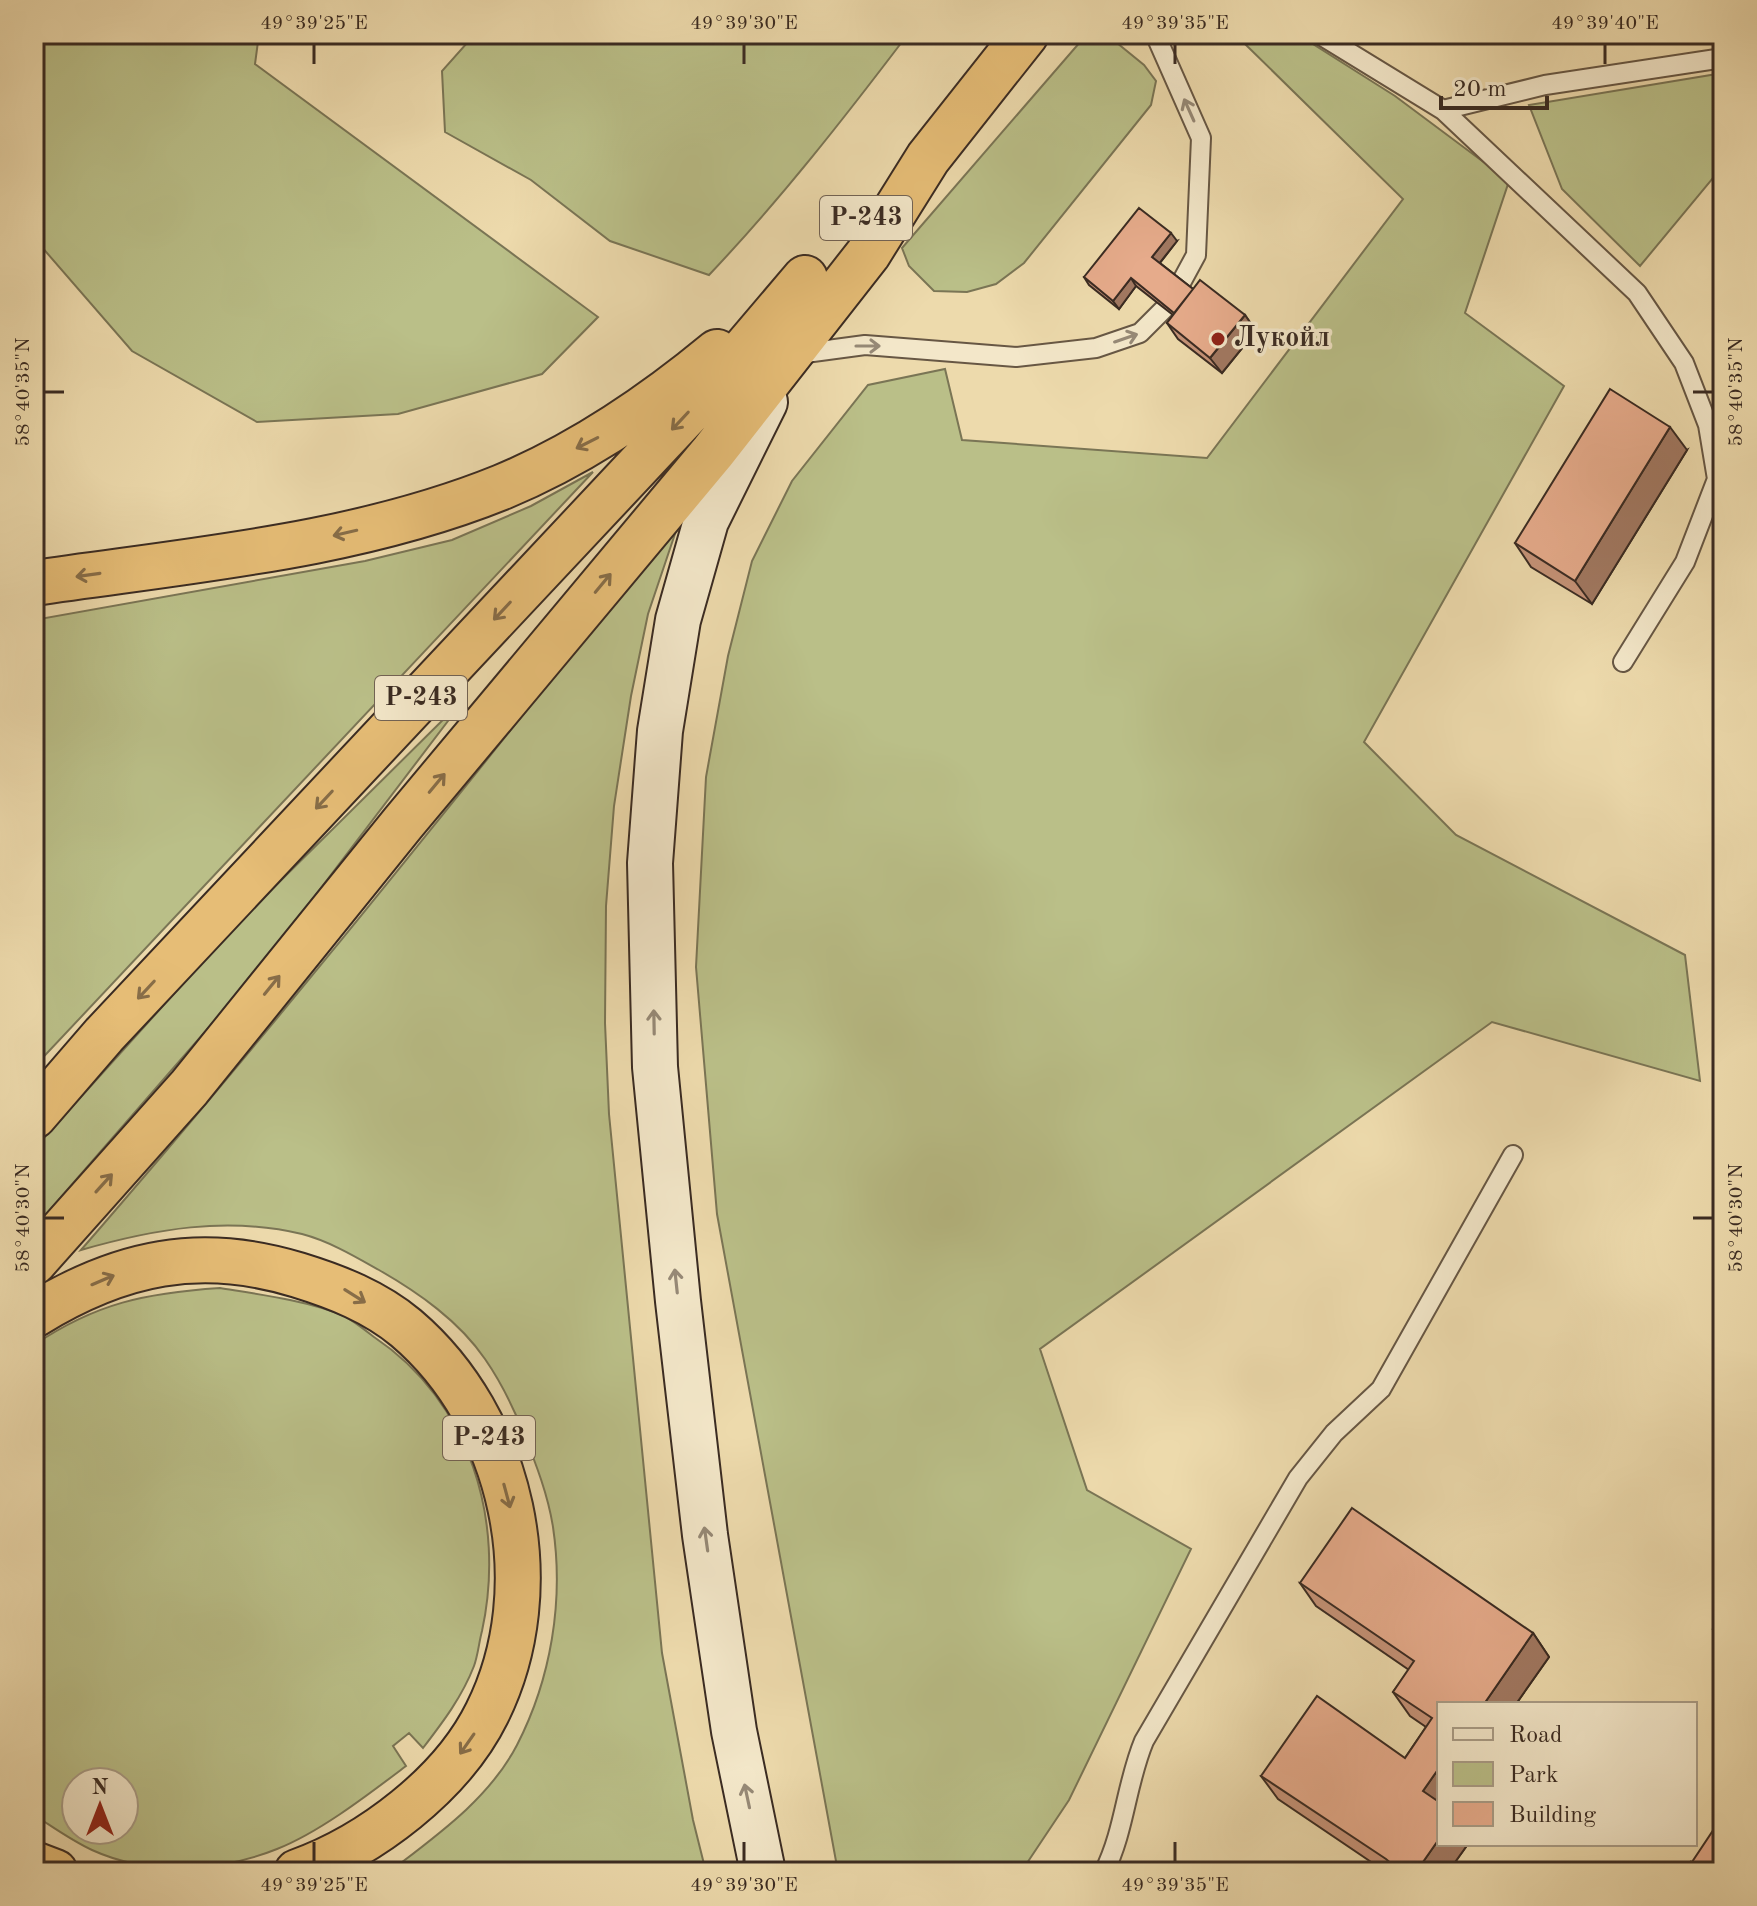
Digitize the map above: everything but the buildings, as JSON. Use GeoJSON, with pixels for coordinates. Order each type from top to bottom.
{"type":"FeatureCollection","features":[{"type":"Feature","properties":{"kind":"highway","name":"Р-243"},"geometry":{"type":"LineString","coordinates":[[34,1262],[189,1088],[403,823],[791,355],[868,254],[928,158],[1026,34]]}},
{"type":"Feature","properties":{"kind":"highway","name":"Р-243"},"geometry":{"type":"LineString","coordinates":[[34,583],[290,545],[412,518],[503,486],[606,434],[696,369],[805,278],[928,158]]}},
{"type":"Feature","properties":{"kind":"highway","name":"Р-243"},"geometry":{"type":"LineString","coordinates":[[34,1116],[104,1035],[715,384],[805,278]]}},
{"type":"Feature","properties":{"kind":"highway","name":"Р-243"},"geometry":{"type":"LineString","coordinates":[[34,1315],[65,1296],[120,1273],[182,1260],[235,1261],[272,1267],[343,1289],[405,1327],[452,1375],[486,1431],[510,1500],[518,1567],[516,1616],[505,1669],[487,1714],[462,1751],[427,1791],[347,1851],[297,1872]]}},
{"type":"Feature","properties":{"kind":"highway"},"geometry":{"type":"LineString","coordinates":[[34,1864],[55,1872]]}},
{"type":"Feature","properties":{"kind":"main road","name":"Р-243"},"geometry":{"type":"LineString","coordinates":[[763,1872],[731,1716],[705,1535],[678,1301],[655,1067],[650,863],[660,731],[678,620],[706,521],[791,355]]}},
{"type":"Feature","properties":{"kind":"lane"},"geometry":{"type":"LineString","coordinates":[[791,355],[865,345],[1016,357],[1096,348],[1140,333],[1170,303],[1196,255],[1201,138],[1155,34]]}},
{"type":"Feature","properties":{"kind":"lane"},"geometry":{"type":"LineString","coordinates":[[1319,34],[1443,110],[1637,293],[1684,363],[1708,425],[1717,479],[1685,562],[1623,662]]}},
{"type":"Feature","properties":{"kind":"lane"},"geometry":{"type":"LineString","coordinates":[[1443,110],[1545,85],[1723,58]]}},
{"type":"Feature","properties":{"kind":"lane"},"geometry":{"type":"LineString","coordinates":[[1104,1872],[1120,1833],[1129,1783],[1144,1741],[1298,1478],[1334,1433],[1381,1389],[1513,1155]]}},
{"type":"Feature","properties":{"kind":"green space"},"geometry":{"type":"Polygon","coordinates":[[[34,34],[259,34],[255,64],[598,317],[542,374],[398,414],[257,422],[132,351],[34,238],[34,34]]]}},
{"type":"Feature","properties":{"kind":"green space"},"geometry":{"type":"Polygon","coordinates":[[[475,34],[908,34],[812,157],[709,275],[610,241],[531,180],[445,132],[442,71],[475,34]]]}},
{"type":"Feature","properties":{"kind":"green space"},"geometry":{"type":"Polygon","coordinates":[[[1087,34],[1106,34],[1144,65],[1156,81],[1151,105],[1024,263],[996,284],[967,292],[934,291],[909,266],[902,248],[1087,34]]]}},
{"type":"Feature","properties":{"kind":"green space"},"geometry":{"type":"Polygon","coordinates":[[[1244,34],[1297,34],[1395,96],[1509,181],[1465,313],[1564,386],[1364,742],[1456,835],[1685,955],[1700,1081],[1492,1022],[1040,1349],[1087,1490],[1191,1549],[1069,1800],[1021,1872],[838,1872],[717,1214],[696,967],[706,777],[728,656],[752,561],[792,481],[868,385],[945,369],[962,440],[1207,458],[1403,199],[1244,43],[1244,34]]]}},
{"type":"Feature","properties":{"kind":"green space"},"geometry":{"type":"Polygon","coordinates":[[[1723,73],[1723,166],[1640,266],[1562,189],[1529,105],[1723,73]]]}},
{"type":"Feature","properties":{"kind":"green space"},"geometry":{"type":"Polygon","coordinates":[[[593,472],[34,1067],[34,620],[365,561],[452,540],[531,506],[593,472]]]}},
{"type":"Feature","properties":{"kind":"green space"},"geometry":{"type":"Polygon","coordinates":[[[680,519],[648,614],[631,696],[614,806],[606,906],[605,1023],[609,1114],[662,1653],[693,1820],[706,1872],[389,1872],[460,1815],[492,1783],[529,1720],[546,1667],[557,1583],[553,1527],[537,1468],[507,1396],[475,1345],[437,1309],[379,1270],[312,1237],[246,1226],[191,1227],[136,1236],[81,1250],[310,979],[680,519]]]}},
{"type":"Feature","properties":{"kind":"green space"},"geometry":{"type":"Polygon","coordinates":[[[467,696],[257,972],[34,1228],[34,1149],[235,926],[467,696]]]}},
{"type":"Feature","properties":{"kind":"green space"},"geometry":{"type":"Polygon","coordinates":[[[220,1288],[315,1306],[356,1323],[407,1363],[435,1394],[457,1429],[473,1467],[484,1507],[489,1548],[488,1589],[475,1662],[458,1699],[423,1748],[409,1733],[393,1746],[406,1766],[327,1823],[293,1842],[232,1863],[184,1868],[137,1864],[85,1846],[140,1846],[140,1766],[60,1766],[60,1832],[34,1815],[34,1345],[101,1310],[168,1293],[220,1288]]]}},
{"type":"Feature","properties":{"kind":"place","name":"Лукойл"},"geometry":{"type":"Point","coordinates":[1218,339]}}]}
